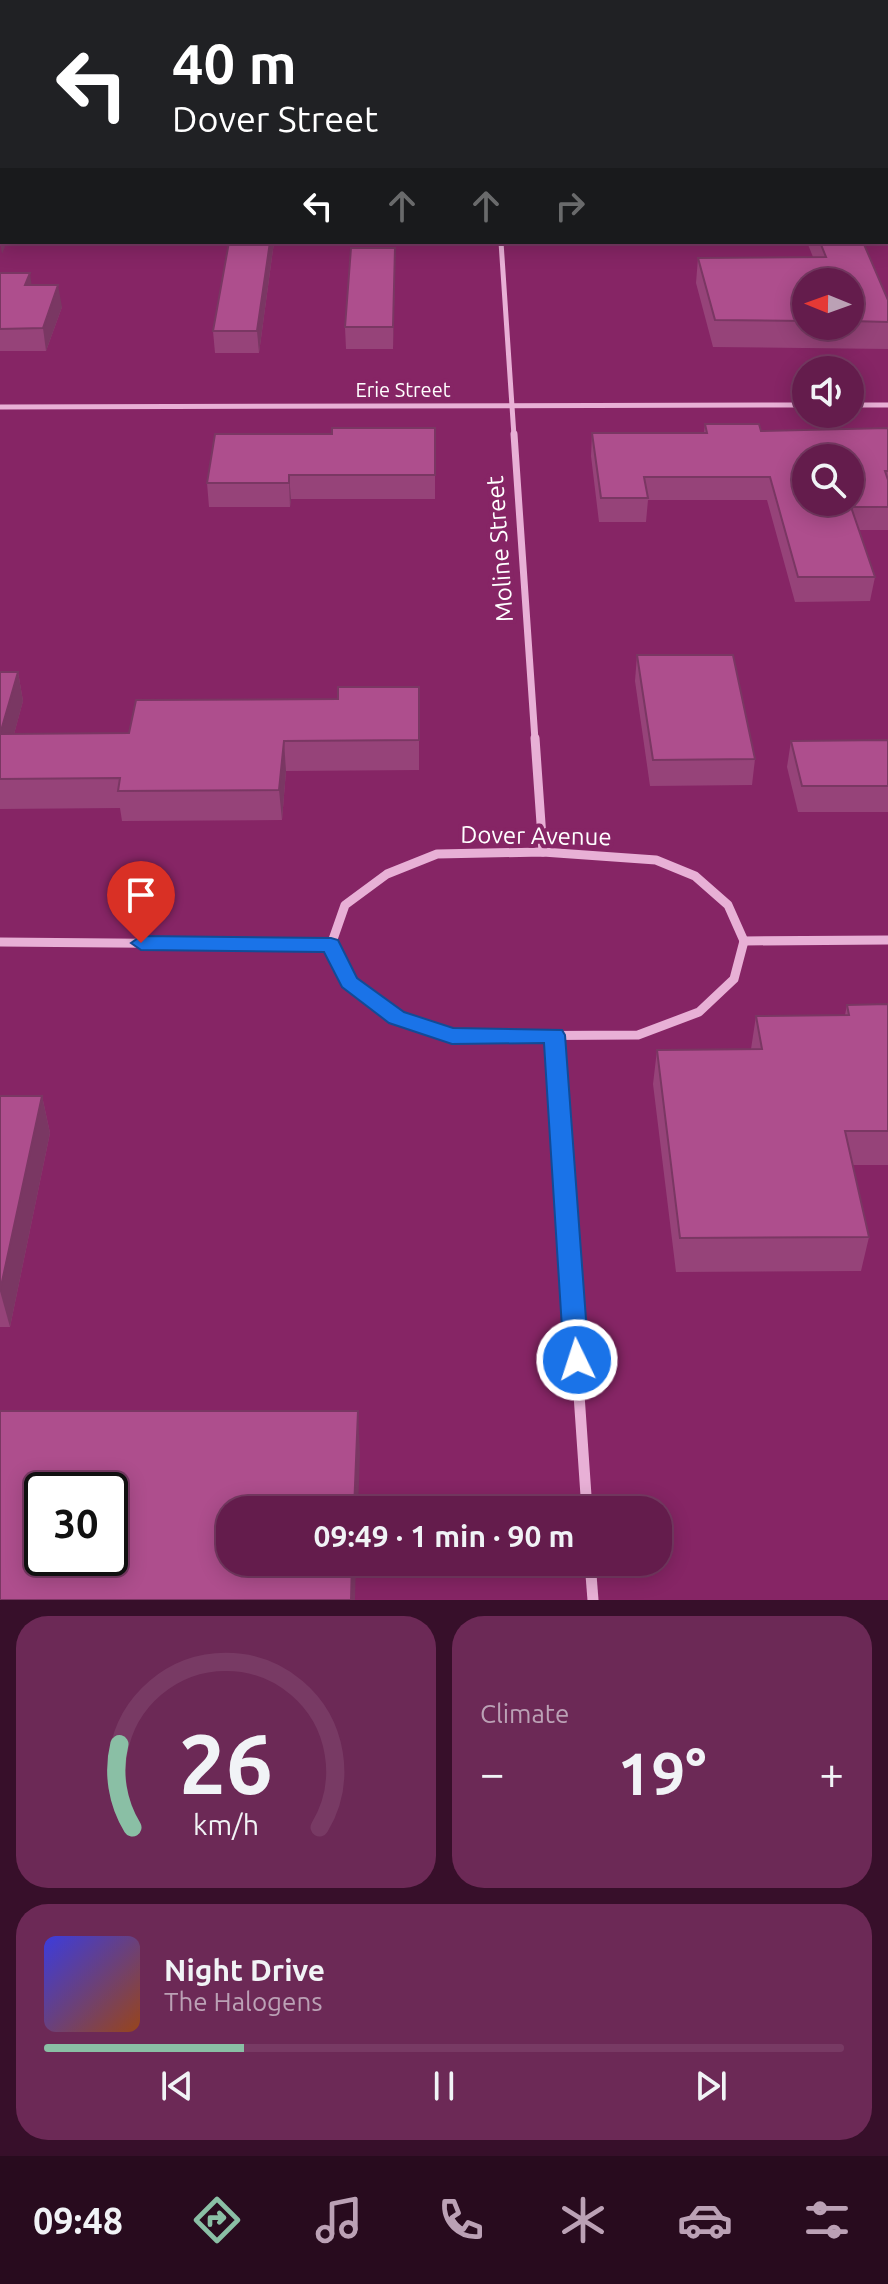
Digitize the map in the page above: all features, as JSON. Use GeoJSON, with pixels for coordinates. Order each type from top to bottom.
{"type":"FeatureCollection","features":[{"type":"Feature","properties":{"kind":"street","name":"Moline Street"},"geometry":{"type":"LineString","coordinates":[[501,244],[543,852]]}},
{"type":"Feature","properties":{"kind":"street","name":"Erie Street"},"geometry":{"type":"LineString","coordinates":[[0,407],[792,405]]}},
{"type":"Feature","properties":{"kind":"street"},"geometry":{"type":"LineString","coordinates":[[864,405],[888,405]]}},
{"type":"Feature","properties":{"kind":"street","name":"Dover Avenue"},"geometry":{"type":"LineString","coordinates":[[331,945],[345,905],[387,874],[437,854],[543,852],[656,860],[695,876],[728,905],[744,941]]}},
{"type":"Feature","properties":{"kind":"street"},"geometry":{"type":"LineString","coordinates":[[0,942],[331,945],[349,982],[397,1017],[452,1036],[638,1035],[699,1012],[734,979],[744,941],[888,940]]}},
{"type":"Feature","properties":{"kind":"street"},"geometry":{"type":"LineString","coordinates":[[554,1035],[586,1496]]}},
{"type":"Feature","properties":{"kind":"street"},"geometry":{"type":"LineString","coordinates":[[591,1576],[593,1600]]}},
{"type":"Feature","properties":{"kind":"building"},"geometry":{"type":"Polygon","coordinates":[[[229,244],[270,244],[257,331],[213,331],[229,244]]]}},
{"type":"Feature","properties":{"kind":"building"},"geometry":{"type":"Polygon","coordinates":[[[821,244],[864,244],[888,300],[888,322],[864,321],[864,268],[792,268],[792,321],[715,320],[698,258],[826,257],[821,244]]]}},
{"type":"Feature","properties":{"kind":"building"},"geometry":{"type":"Polygon","coordinates":[[[351,248],[395,248],[393,327],[345,327],[351,248]]]}},
{"type":"Feature","properties":{"kind":"building"},"geometry":{"type":"Polygon","coordinates":[[[0,273],[30,273],[25,285],[58,285],[43,328],[0,329],[0,273]]]}},
{"type":"Feature","properties":{"kind":"building"},"geometry":{"type":"Polygon","coordinates":[[[705,424],[759,424],[761,431],[888,428],[888,471],[885,471],[888,507],[864,507],[864,444],[792,444],[792,516],[854,516],[875,577],[798,577],[770,477],[644,477],[648,498],[601,498],[592,433],[707,433],[705,424]]]}},
{"type":"Feature","properties":{"kind":"building"},"geometry":{"type":"Polygon","coordinates":[[[332,428],[435,428],[435,475],[289,475],[289,483],[207,483],[215,434],[332,434],[332,428]]]}},
{"type":"Feature","properties":{"kind":"building"},"geometry":{"type":"Polygon","coordinates":[[[637,655],[733,655],[755,759],[653,760],[637,655]]]}},
{"type":"Feature","properties":{"kind":"building"},"geometry":{"type":"Polygon","coordinates":[[[0,672],[18,672],[0,734],[0,672]]]}},
{"type":"Feature","properties":{"kind":"building"},"geometry":{"type":"Polygon","coordinates":[[[338,687],[419,687],[419,740],[284,741],[279,790],[118,791],[120,778],[0,779],[0,734],[129,733],[136,700],[338,699],[338,687]]]}},
{"type":"Feature","properties":{"kind":"building"},"geometry":{"type":"Polygon","coordinates":[[[888,740],[888,786],[802,786],[791,741],[888,740]]]}},
{"type":"Feature","properties":{"kind":"building"},"geometry":{"type":"Polygon","coordinates":[[[888,1004],[888,1131],[845,1131],[869,1237],[680,1238],[657,1050],[762,1049],[756,1016],[849,1015],[847,1005],[888,1004]]]}},
{"type":"Feature","properties":{"kind":"building"},"geometry":{"type":"Polygon","coordinates":[[[0,1096],[42,1096],[0,1291],[0,1096]]]}},
{"type":"Feature","properties":{"kind":"building"},"geometry":{"type":"Polygon","coordinates":[[[0,1411],[358,1411],[355,1496],[216,1496],[216,1576],[352,1576],[351,1600],[0,1600],[0,1411]]]}},
{"type":"Feature","properties":{"kind":"route"},"geometry":{"type":"LineString","coordinates":[[141,943],[331,945],[349,982],[397,1017],[452,1036],[554,1035],[577,1360]]}}]}
